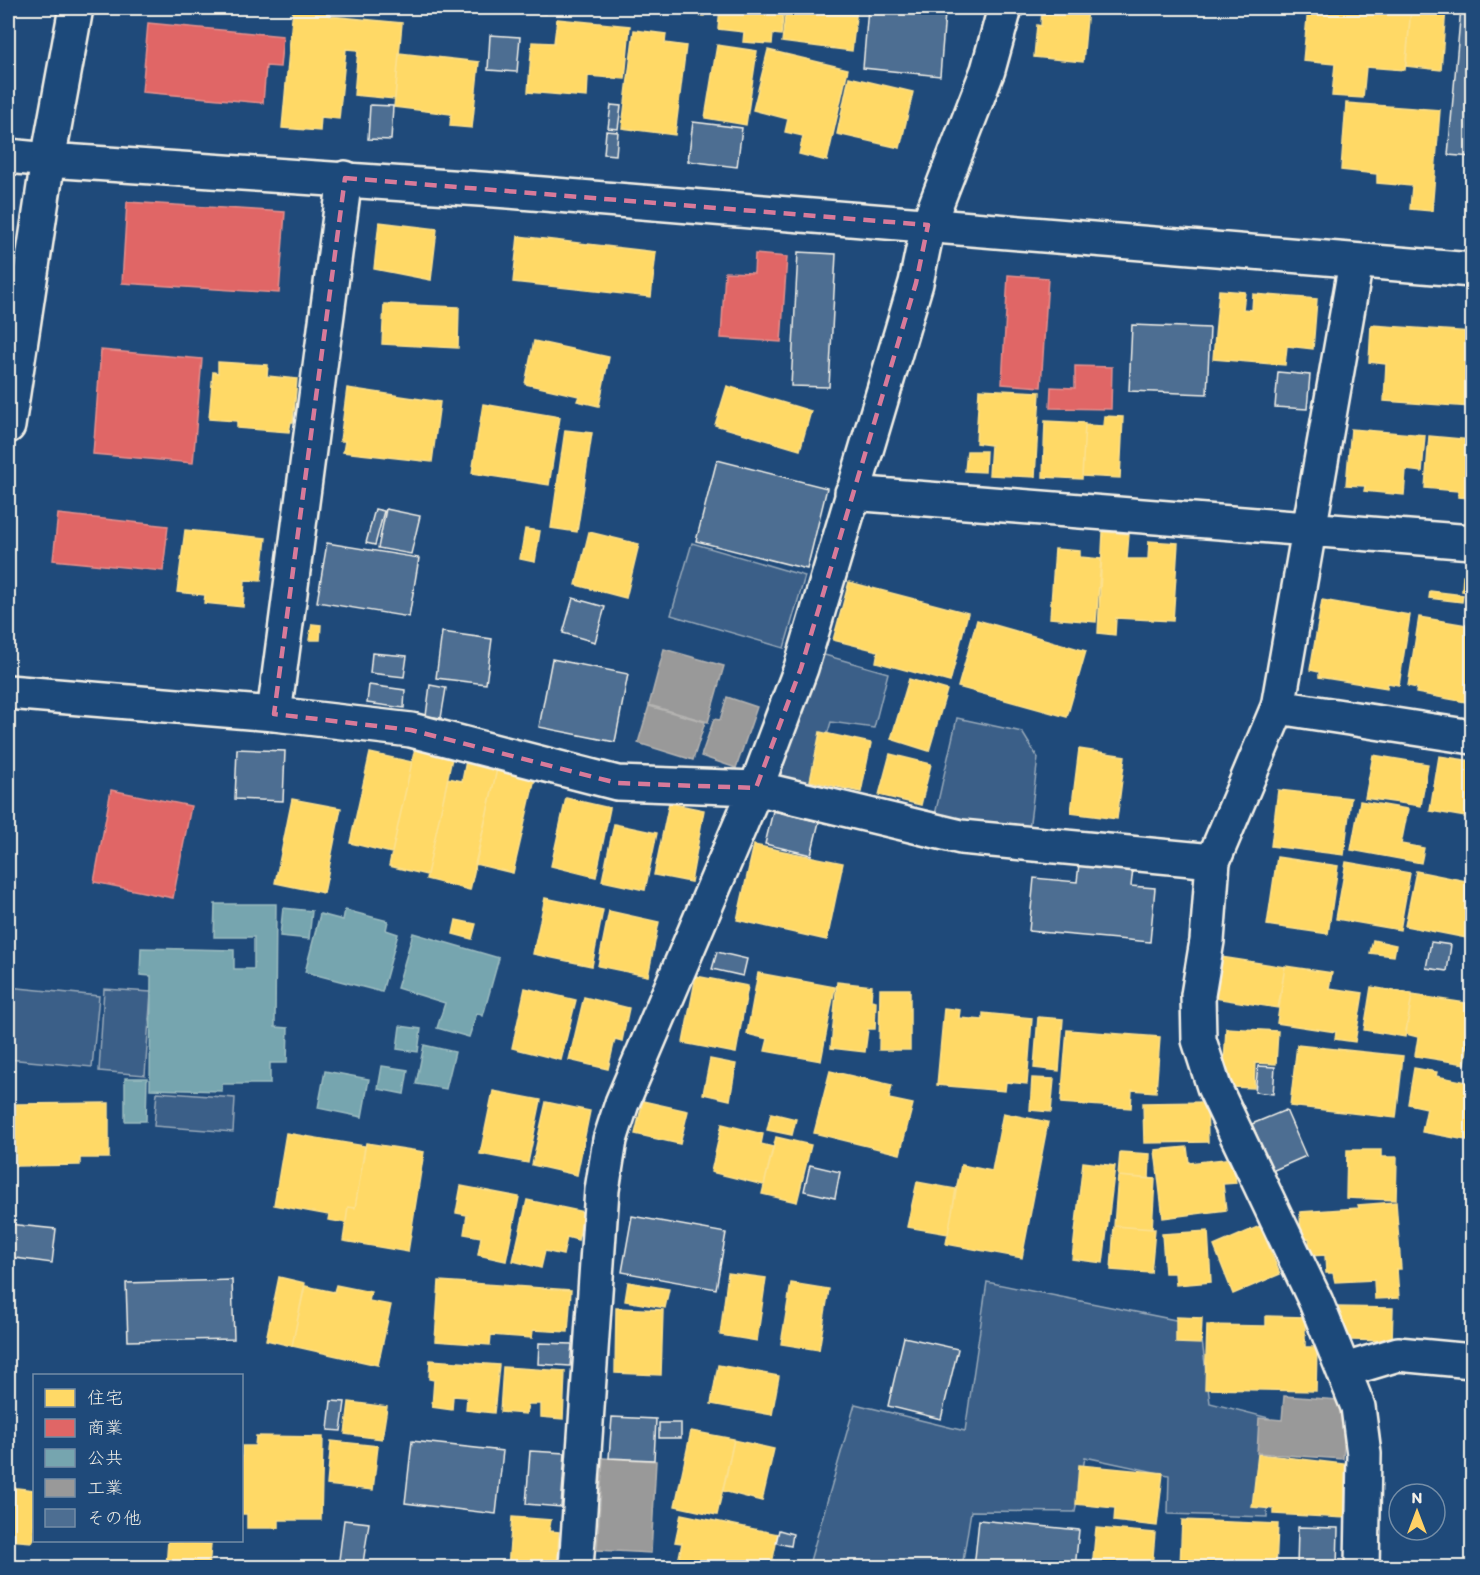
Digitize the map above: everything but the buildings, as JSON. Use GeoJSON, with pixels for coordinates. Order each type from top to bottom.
{"type":"FeatureCollection","features":[{"type":"Feature","properties":{"kind":"street"},"geometry":{"type":"LineString","coordinates":[[8,426],[48,160],[76,8]]}},
{"type":"Feature","properties":{"kind":"street"},"geometry":{"type":"LineString","coordinates":[[576,1568],[602,1190],[610,1140],[622,1103],[756,788],[801,668],[916,283],[928,225],[988,70],[1005,8]]}},
{"type":"Feature","properties":{"kind":"street"},"geometry":{"type":"LineString","coordinates":[[8,156],[345,178],[1473,270]]}},
{"type":"Feature","properties":{"kind":"street"},"geometry":{"type":"LineString","coordinates":[[274,714],[345,178]]}},
{"type":"Feature","properties":{"kind":"street"},"geometry":{"type":"LineString","coordinates":[[1356,262],[1278,707],[1213,861],[1207,941],[1198,994],[1199,1040],[1214,1087],[1316,1302],[1358,1407],[1364,1454],[1362,1568]]}},
{"type":"Feature","properties":{"kind":"street"},"geometry":{"type":"LineString","coordinates":[[852,493],[1473,542]]}},
{"type":"Feature","properties":{"kind":"street"},"geometry":{"type":"LineString","coordinates":[[8,692],[274,714],[411,730],[617,783],[756,788],[961,837],[1213,861]]}},
{"type":"Feature","properties":{"kind":"street"},"geometry":{"type":"LineString","coordinates":[[1278,707],[1473,737]]}},
{"type":"Feature","properties":{"kind":"street"},"geometry":{"type":"LineString","coordinates":[[1345,1370],[1398,1354],[1473,1361]]}},
{"type":"Feature","properties":{"kind":"highlighted area"},"geometry":{"type":"Polygon","coordinates":[[[345,178],[928,225],[916,283],[801,668],[756,788],[617,783],[411,730],[274,714],[345,178]]]}},
{"type":"Feature","properties":{"kind":"shaded area"},"geometry":{"type":"Polygon","coordinates":[[[692,543],[805,576],[784,648],[671,615],[692,543]]]}},
{"type":"Feature","properties":{"kind":"shaded area"},"geometry":{"type":"Polygon","coordinates":[[[814,652],[888,673],[874,728],[831,722],[812,785],[780,777],[814,652]]]}},
{"type":"Feature","properties":{"kind":"shaded area"},"geometry":{"type":"Polygon","coordinates":[[[957,718],[1022,732],[1038,758],[1029,830],[934,819],[957,718]]]}},
{"type":"Feature","properties":{"kind":"shaded area"},"geometry":{"type":"Polygon","coordinates":[[[8,987],[99,996],[92,1067],[8,1059],[8,987]]]}},
{"type":"Feature","properties":{"kind":"shaded area"},"geometry":{"type":"Polygon","coordinates":[[[104,989],[151,992],[145,1075],[99,1071],[104,989]]]}},
{"type":"Feature","properties":{"kind":"shaded area"},"geometry":{"type":"Polygon","coordinates":[[[157,1092],[235,1098],[233,1132],[154,1126],[157,1092]]]}},
{"type":"Feature","properties":{"kind":"shaded area"},"geometry":{"type":"Polygon","coordinates":[[[987,1282],[1200,1325],[1210,1403],[1269,1418],[1267,1517],[1168,1514],[1169,1475],[1085,1457],[1075,1512],[971,1511],[962,1567],[808,1568],[855,1404],[965,1431],[987,1282]]]}}]}
